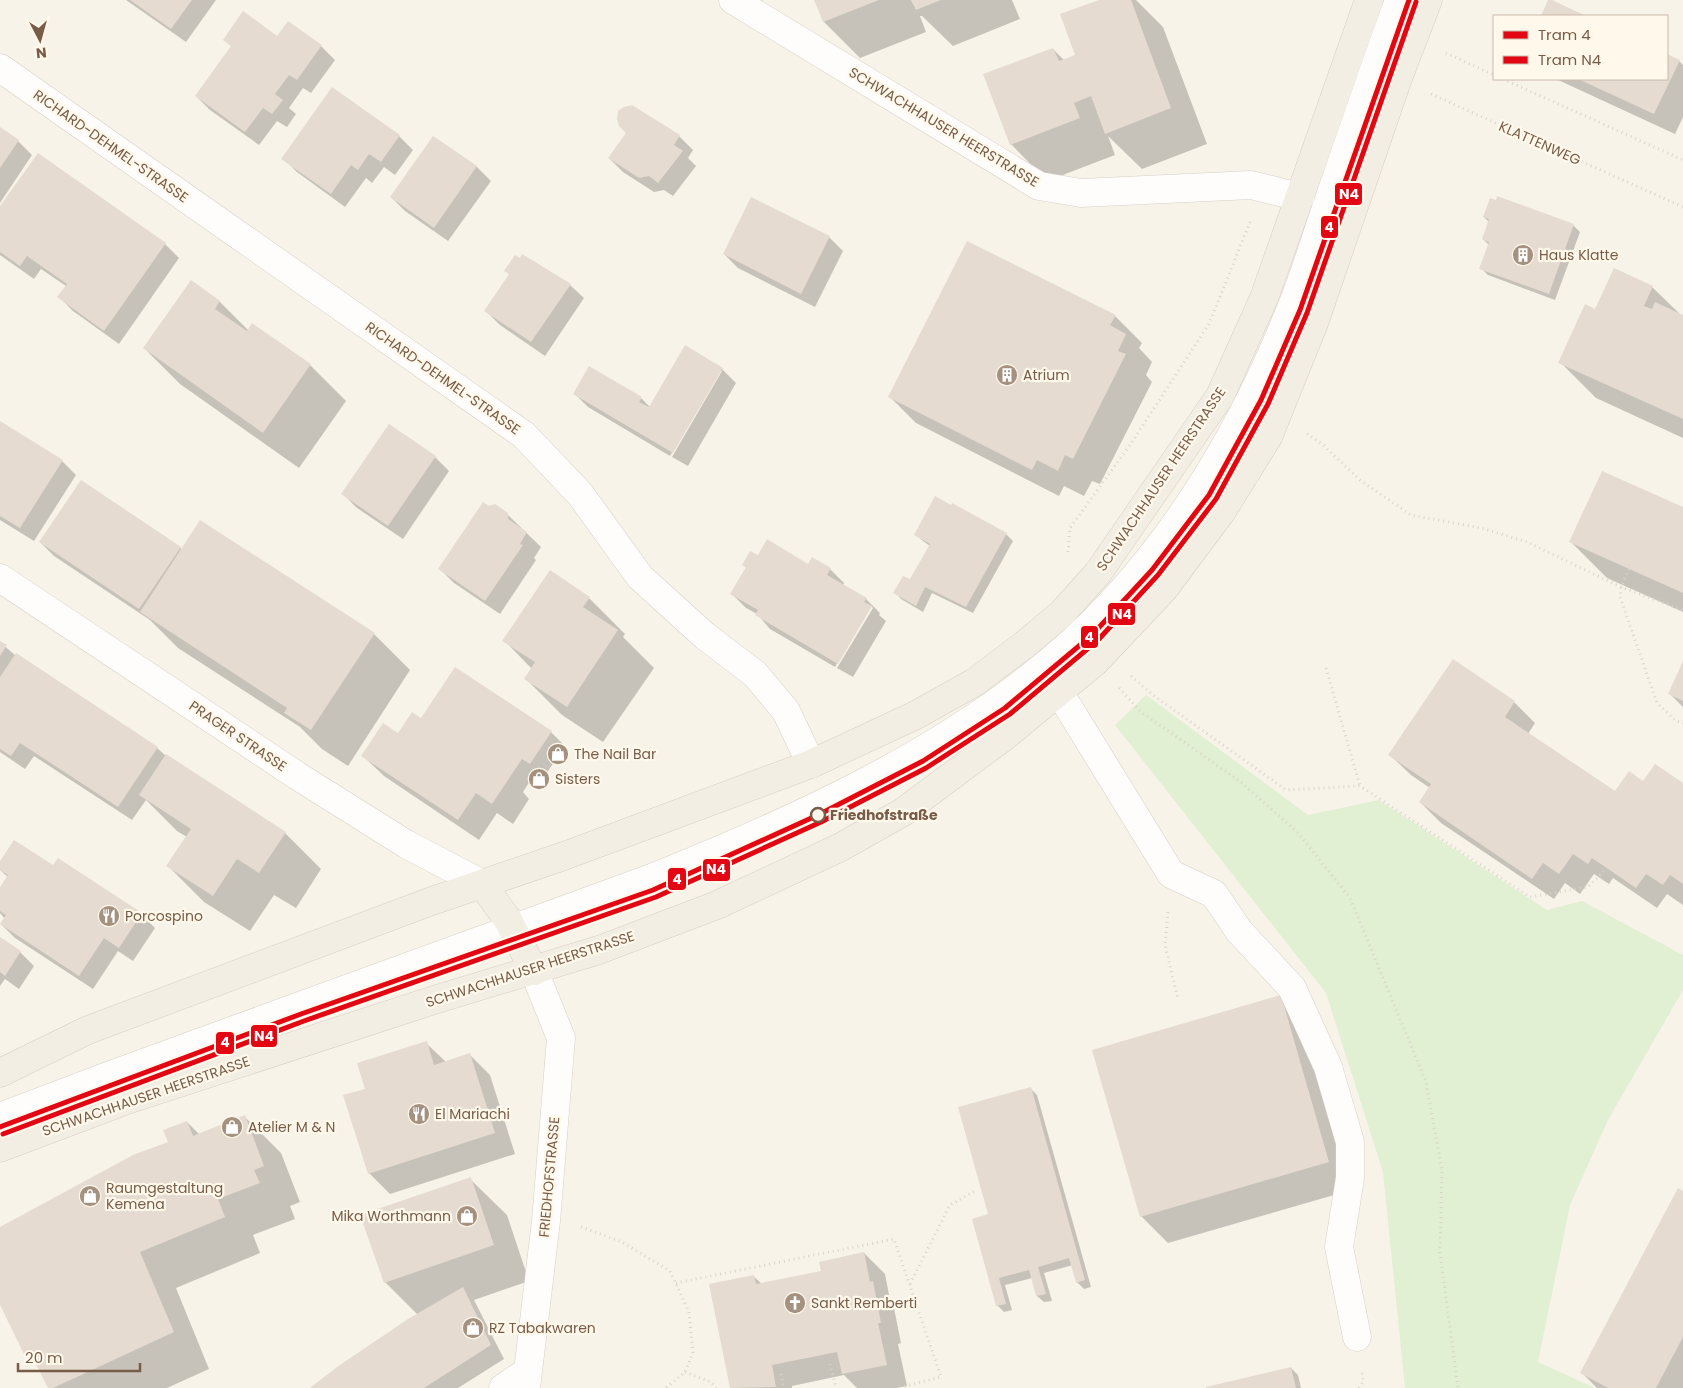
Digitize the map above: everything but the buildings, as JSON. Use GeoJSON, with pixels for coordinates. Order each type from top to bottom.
{"type":"FeatureCollection","features":[{"type":"Feature","properties":{"kind":"main road","name":"SCHWACHHAUSER HEERSTRASSE"},"geometry":{"type":"LineString","coordinates":[[0,1073],[88,1030],[429,902],[564,856],[811,764],[916,715],[975,682],[1062,613],[1098,573],[1220,396],[1264,298],[1369,0]]}},
{"type":"Feature","properties":{"kind":"main road","name":"SCHWACHHAUSER HEERSTRASSE"},"geometry":{"type":"LineString","coordinates":[[0,1148],[127,1100],[434,1000],[598,950],[717,905],[841,846],[903,812],[1005,736],[1099,658],[1164,590],[1210,527],[1268,437],[1314,322],[1398,78],[1428,0]]}},
{"type":"Feature","properties":{"kind":"main road"},"geometry":{"type":"LineString","coordinates":[[482,884],[512,928],[534,971]]}},
{"type":"Feature","properties":{"kind":"street","name":"SCHWACHHAUSER HEERSTRASSE"},"geometry":{"type":"LineString","coordinates":[[733,0],[1039,186],[1081,193],[1251,185],[1300,197]]}},
{"type":"Feature","properties":{"kind":"street"},"geometry":{"type":"LineString","coordinates":[[0,1117],[700,859],[821,804],[949,735],[998,701],[1055,657],[1092,622],[1144,567],[1182,515],[1223,449],[1255,390],[1292,306],[1399,0]]}},
{"type":"Feature","properties":{"kind":"street","name":"RICHARD-DEHMEL-STRASSE"},"geometry":{"type":"LineString","coordinates":[[0,68],[524,435],[580,494],[640,578],[705,636],[755,674],[786,711],[811,764]]}},
{"type":"Feature","properties":{"kind":"street","name":"PRAGER STRASSE"},"geometry":{"type":"LineString","coordinates":[[0,578],[296,774],[406,844],[482,884]]}},
{"type":"Feature","properties":{"kind":"street"},"geometry":{"type":"LineString","coordinates":[[1059,692],[1171,874],[1214,894],[1239,931],[1292,988],[1328,1067],[1350,1142],[1350,1178],[1339,1247],[1357,1337]]}},
{"type":"Feature","properties":{"kind":"street","name":"FRIEDHOFSTRASSE"},"geometry":{"type":"LineString","coordinates":[[527,1379],[546,1220],[561,1038],[534,971]]}},
{"type":"Feature","properties":{"kind":"street"},"geometry":{"type":"LineString","coordinates":[[502,1388],[527,1379]]}},
{"type":"Feature","properties":{"kind":"path"},"geometry":{"type":"LineString","coordinates":[[1414,38],[1493,75]]}},
{"type":"Feature","properties":{"kind":"path","name":"KLATTENWEG"},"geometry":{"type":"LineString","coordinates":[[1398,78],[1458,107],[1683,207]]}},
{"type":"Feature","properties":{"kind":"path"},"geometry":{"type":"LineString","coordinates":[[1505,80],[1683,160]]}},
{"type":"Feature","properties":{"kind":"path"},"geometry":{"type":"LineString","coordinates":[[1068,556],[1070,528],[1130,444],[1209,324],[1263,188]]}},
{"type":"Feature","properties":{"kind":"path"},"geometry":{"type":"LineString","coordinates":[[1275,418],[1322,444],[1360,480],[1411,515],[1481,528],[1527,542],[1621,587],[1683,610]]}},
{"type":"Feature","properties":{"kind":"path"},"geometry":{"type":"LineString","coordinates":[[1629,569],[1621,587],[1620,597],[1657,703],[1676,721],[1683,724]]}},
{"type":"Feature","properties":{"kind":"path"},"geometry":{"type":"LineString","coordinates":[[1099,658],[1286,790],[1360,786],[1530,897],[1555,891],[1588,887],[1607,868]]}},
{"type":"Feature","properties":{"kind":"path"},"geometry":{"type":"LineString","coordinates":[[1099,658],[1141,712],[1241,782],[1299,834],[1350,898],[1426,1082],[1442,1170],[1440,1253],[1458,1388]]}},
{"type":"Feature","properties":{"kind":"path"},"geometry":{"type":"LineString","coordinates":[[1326,668],[1360,786]]}},
{"type":"Feature","properties":{"kind":"path"},"geometry":{"type":"LineString","coordinates":[[1171,874],[1165,945],[1178,999]]}},
{"type":"Feature","properties":{"kind":"path"},"geometry":{"type":"LineString","coordinates":[[910,1284],[950,1205],[975,1191]]}},
{"type":"Feature","properties":{"kind":"path"},"geometry":{"type":"LineString","coordinates":[[546,1220],[579,1226],[622,1242],[670,1271],[689,1312],[693,1353],[685,1372],[666,1388]]}},
{"type":"Feature","properties":{"kind":"path"},"geometry":{"type":"LineString","coordinates":[[676,1283],[894,1239],[941,1377],[897,1388]]}},
{"type":"Feature","properties":{"kind":"path"},"geometry":{"type":"LineString","coordinates":[[830,1364],[836,1388]]}},
{"type":"Feature","properties":{"kind":"path"},"geometry":{"type":"LineString","coordinates":[[685,1372],[711,1382],[716,1388]]}},
{"type":"Feature","properties":{"kind":"path"},"geometry":{"type":"LineString","coordinates":[[781,1374],[784,1388]]}},
{"type":"Feature","properties":{"kind":"green space"},"geometry":{"type":"Polygon","coordinates":[[[1146,695],[1308,815],[1379,800],[1547,910],[1582,901],[1683,955],[1683,990],[1608,1120],[1570,1205],[1538,1362],[1595,1388],[1405,1388],[1383,1172],[1326,993],[1115,725],[1146,695]]]}},
{"type":"Feature","properties":{"kind":"tram line","name":"4"},"geometry":{"type":"LineString","coordinates":[[0,1127],[301,1014],[653,890],[818,815],[923,761],[1005,708],[1092,635],[1152,570],[1209,495],[1261,400],[1300,310],[1409,0]]}},
{"type":"Feature","properties":{"kind":"tram line","name":"N4"},"geometry":{"type":"LineString","coordinates":[[3,1134],[304,1021],[656,897],[821,822],[926,768],[1010,714],[1098,640],[1158,575],[1216,499],[1268,404],[1307,313],[1416,2]]}},
{"type":"Feature","properties":{"kind":"place","name":"Haus Klatte"},"geometry":{"type":"Point","coordinates":[1523,255]}},
{"type":"Feature","properties":{"kind":"place","name":"Atrium"},"geometry":{"type":"Point","coordinates":[1007,375]}},
{"type":"Feature","properties":{"kind":"place","name":"The Nail Bar"},"geometry":{"type":"Point","coordinates":[558,754]}},
{"type":"Feature","properties":{"kind":"place","name":"Sisters"},"geometry":{"type":"Point","coordinates":[539,779]}},
{"type":"Feature","properties":{"kind":"place","name":"Friedhofstraße"},"geometry":{"type":"Point","coordinates":[818,815]}},
{"type":"Feature","properties":{"kind":"place","name":"Porcospino"},"geometry":{"type":"Point","coordinates":[109,916]}},
{"type":"Feature","properties":{"kind":"place","name":"El Mariachi"},"geometry":{"type":"Point","coordinates":[419,1114]}},
{"type":"Feature","properties":{"kind":"place","name":"Atelier M & N"},"geometry":{"type":"Point","coordinates":[232,1127]}},
{"type":"Feature","properties":{"kind":"place","name":"Raumgestaltung Kemena"},"geometry":{"type":"Point","coordinates":[90,1196]}},
{"type":"Feature","properties":{"kind":"place","name":"Mika Worthmann"},"geometry":{"type":"Point","coordinates":[467,1216]}},
{"type":"Feature","properties":{"kind":"place","name":"Sankt Remberti"},"geometry":{"type":"Point","coordinates":[795,1303]}},
{"type":"Feature","properties":{"kind":"place","name":"RZ Tabakwaren"},"geometry":{"type":"Point","coordinates":[473,1328]}}]}
